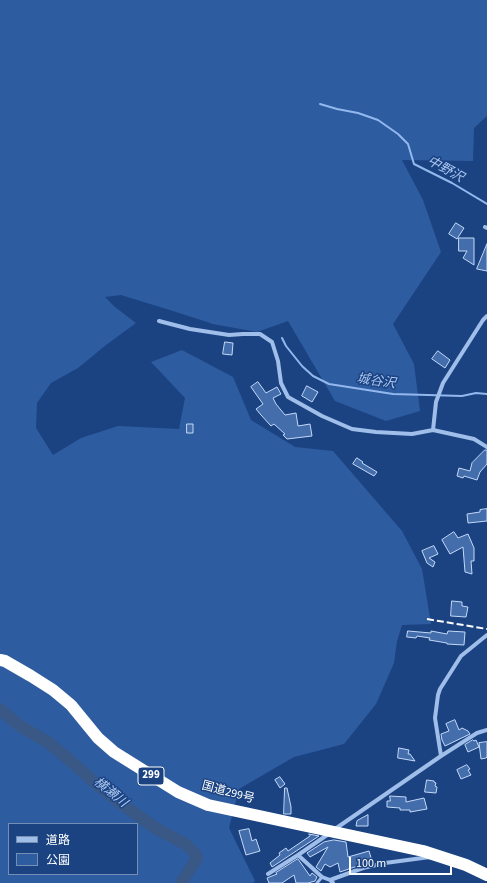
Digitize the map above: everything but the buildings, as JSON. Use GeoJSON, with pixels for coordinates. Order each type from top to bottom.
{"type":"FeatureCollection","features":[{"type":"Feature","properties":{"kind":"highway","name":"国道299号"},"geometry":{"type":"LineString","coordinates":[[0,660],[18,668],[53,690],[71,705],[98,738],[114,752],[178,792],[208,805],[333,831],[440,856],[466,865],[487,875]]}},
{"type":"Feature","properties":{"kind":"street"},"geometry":{"type":"LineString","coordinates":[[432,428],[436,402],[443,382],[487,316]]}},
{"type":"Feature","properties":{"kind":"street"},"geometry":{"type":"LineString","coordinates":[[159,321],[190,329],[229,335],[260,334],[272,342],[278,360],[281,383],[288,397],[322,416],[352,429],[412,434],[432,428],[474,439],[487,447]]}},
{"type":"Feature","properties":{"kind":"street"},"geometry":{"type":"LineString","coordinates":[[441,756],[435,718],[440,689],[457,661],[487,635]]}},
{"type":"Feature","properties":{"kind":"street"},"geometry":{"type":"LineString","coordinates":[[268,874],[298,856],[441,756],[477,733],[487,730]]}},
{"type":"Feature","properties":{"kind":"street"},"geometry":{"type":"LineString","coordinates":[[298,856],[322,877],[331,881],[363,868],[385,863],[440,856]]}},
{"type":"Feature","properties":{"kind":"lane"},"geometry":{"type":"LineString","coordinates":[[318,883],[322,877]]}},
{"type":"Feature","properties":{"kind":"green space"},"geometry":{"type":"Polygon","coordinates":[[[0,0],[487,0],[487,116],[474,128],[473,161],[402,160],[423,200],[441,252],[393,324],[414,364],[420,411],[386,421],[335,401],[288,321],[257,332],[213,324],[121,295],[105,297],[115,307],[136,323],[78,368],[51,383],[37,403],[36,428],[53,455],[81,438],[118,426],[179,429],[185,398],[151,362],[182,350],[233,377],[251,420],[295,447],[333,451],[402,531],[422,569],[431,624],[402,625],[397,641],[394,663],[376,704],[344,744],[294,757],[239,789],[229,828],[255,881],[253,883],[0,883],[0,0]]]}},
{"type":"Feature","properties":{"kind":"waterway","name":"中野沢"},"geometry":{"type":"LineString","coordinates":[[320,104],[358,113],[378,120],[398,134],[408,144],[414,164],[452,183],[487,204]]}},
{"type":"Feature","properties":{"kind":"waterway","name":"城谷沢"},"geometry":{"type":"LineString","coordinates":[[282,338],[286,346],[302,366],[313,376],[329,384],[393,394],[462,396],[476,393],[487,394]]}},
{"type":"Feature","properties":{"kind":"waterway","name":"横瀬川"},"geometry":{"type":"LineString","coordinates":[[0,709],[20,726],[49,743],[123,805],[157,829],[187,845],[197,858],[181,883]]}},
{"type":"Feature","properties":{"kind":"railway"},"geometry":{"type":"LineString","coordinates":[[427,619],[487,629]]}}]}
